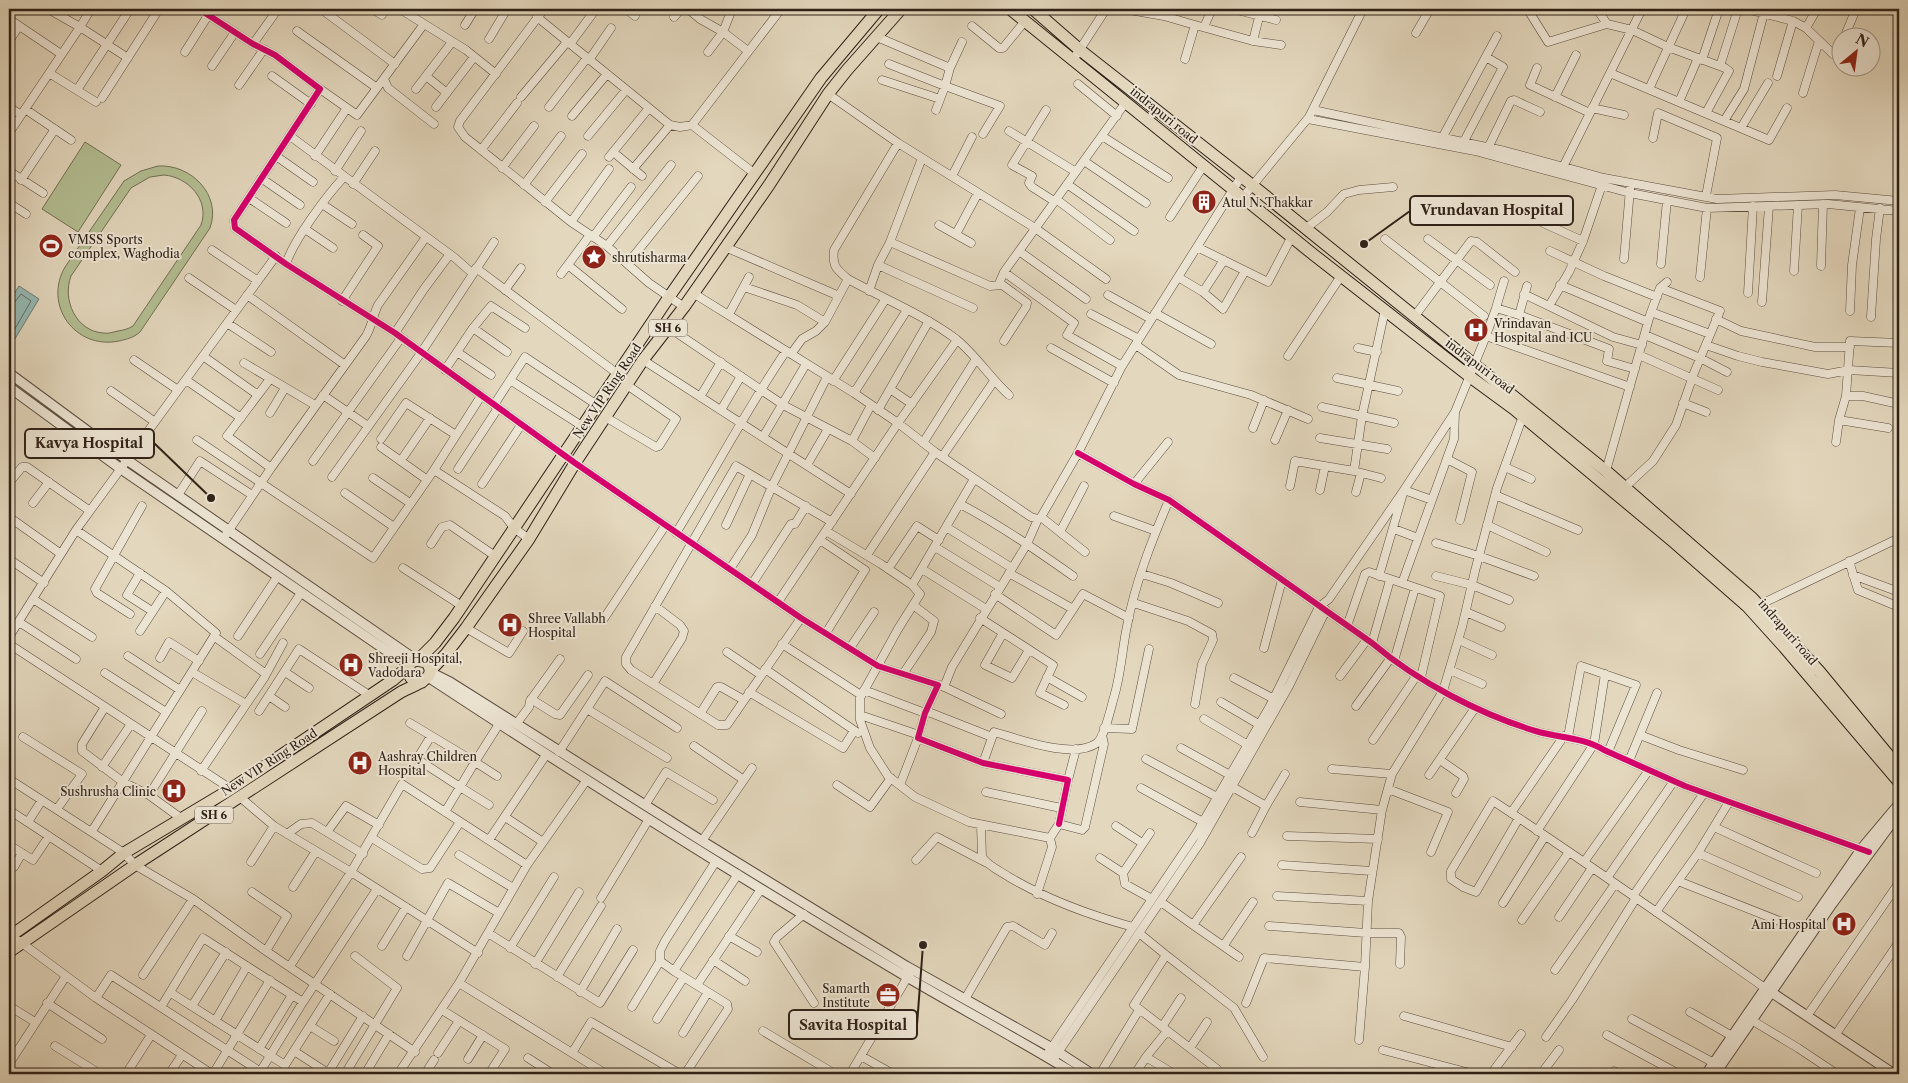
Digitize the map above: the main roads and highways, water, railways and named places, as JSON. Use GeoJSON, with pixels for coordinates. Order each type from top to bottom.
{"type":"FeatureCollection","features":[{"type":"Feature","properties":{"kind":"main road","name":"New VIP Ring Road"},"geometry":{"type":"LineString","coordinates":[[9,936],[102,871],[124,853],[231,789],[393,680],[435,644],[669,297],[826,72],[879,9]]}},
{"type":"Feature","properties":{"kind":"main road","name":"New VIP Ring Road"},"geometry":{"type":"LineString","coordinates":[[9,952],[135,865],[241,798],[400,692],[428,676],[466,628],[529,539],[575,463],[643,360],[684,307],[769,185],[828,94],[900,9]]}},
{"type":"Feature","properties":{"kind":"main road","name":"indrapuri road"},"geometry":{"type":"LineString","coordinates":[[1010,9],[1341,276],[1606,471],[1760,605],[1819,671],[1898,766]]}},
{"type":"Feature","properties":{"kind":"main road","name":"indrapuri road"},"geometry":{"type":"LineString","coordinates":[[1033,9],[1080,50],[1414,317],[1471,371]]}},
{"type":"Feature","properties":{"kind":"main road","name":"indrapuri road"},"geometry":{"type":"LineString","coordinates":[[1525,412],[1747,606],[1899,782]]}},
{"type":"Feature","properties":{"kind":"main road"},"geometry":{"type":"LineString","coordinates":[[426,662],[428,676],[411,678],[408,671],[413,663],[426,662]]}},
{"type":"Feature","properties":{"kind":"water"},"geometry":{"type":"Polygon","coordinates":[[[19,286],[39,299],[10,347],[9,302],[19,286]]]}},
{"type":"Feature","properties":{"kind":"place","name":"Atul N. Thakkar"},"geometry":{"type":"Point","coordinates":[1204,202]}},
{"type":"Feature","properties":{"kind":"place","name":"Vrundavan Hospital"},"geometry":{"type":"Point","coordinates":[1364,244]}},
{"type":"Feature","properties":{"kind":"place","name":"VMSS Sports complex, Waghodia"},"geometry":{"type":"Point","coordinates":[51,246]}},
{"type":"Feature","properties":{"kind":"place","name":"shrutisharma"},"geometry":{"type":"Point","coordinates":[594,257]}},
{"type":"Feature","properties":{"kind":"place","name":"Vrindavan Hospital and ICU"},"geometry":{"type":"Point","coordinates":[1476,330]}},
{"type":"Feature","properties":{"kind":"place","name":"Kavya Hospital"},"geometry":{"type":"Point","coordinates":[211,498]}},
{"type":"Feature","properties":{"kind":"place","name":"Shree Vallabh Hospital"},"geometry":{"type":"Point","coordinates":[510,625]}},
{"type":"Feature","properties":{"kind":"place","name":"Shreeji Hospital, Vadodara"},"geometry":{"type":"Point","coordinates":[351,665]}},
{"type":"Feature","properties":{"kind":"place","name":"Aashray Children Hospital"},"geometry":{"type":"Point","coordinates":[360,763]}},
{"type":"Feature","properties":{"kind":"place","name":"Sushrusha Clinic"},"geometry":{"type":"Point","coordinates":[174,791]}},
{"type":"Feature","properties":{"kind":"place","name":"Ami Hospital"},"geometry":{"type":"Point","coordinates":[1844,924]}},
{"type":"Feature","properties":{"kind":"place","name":"Savita Hospital"},"geometry":{"type":"Point","coordinates":[923,945]}},
{"type":"Feature","properties":{"kind":"place","name":"Samarth Institute"},"geometry":{"type":"Point","coordinates":[888,995]}}]}
